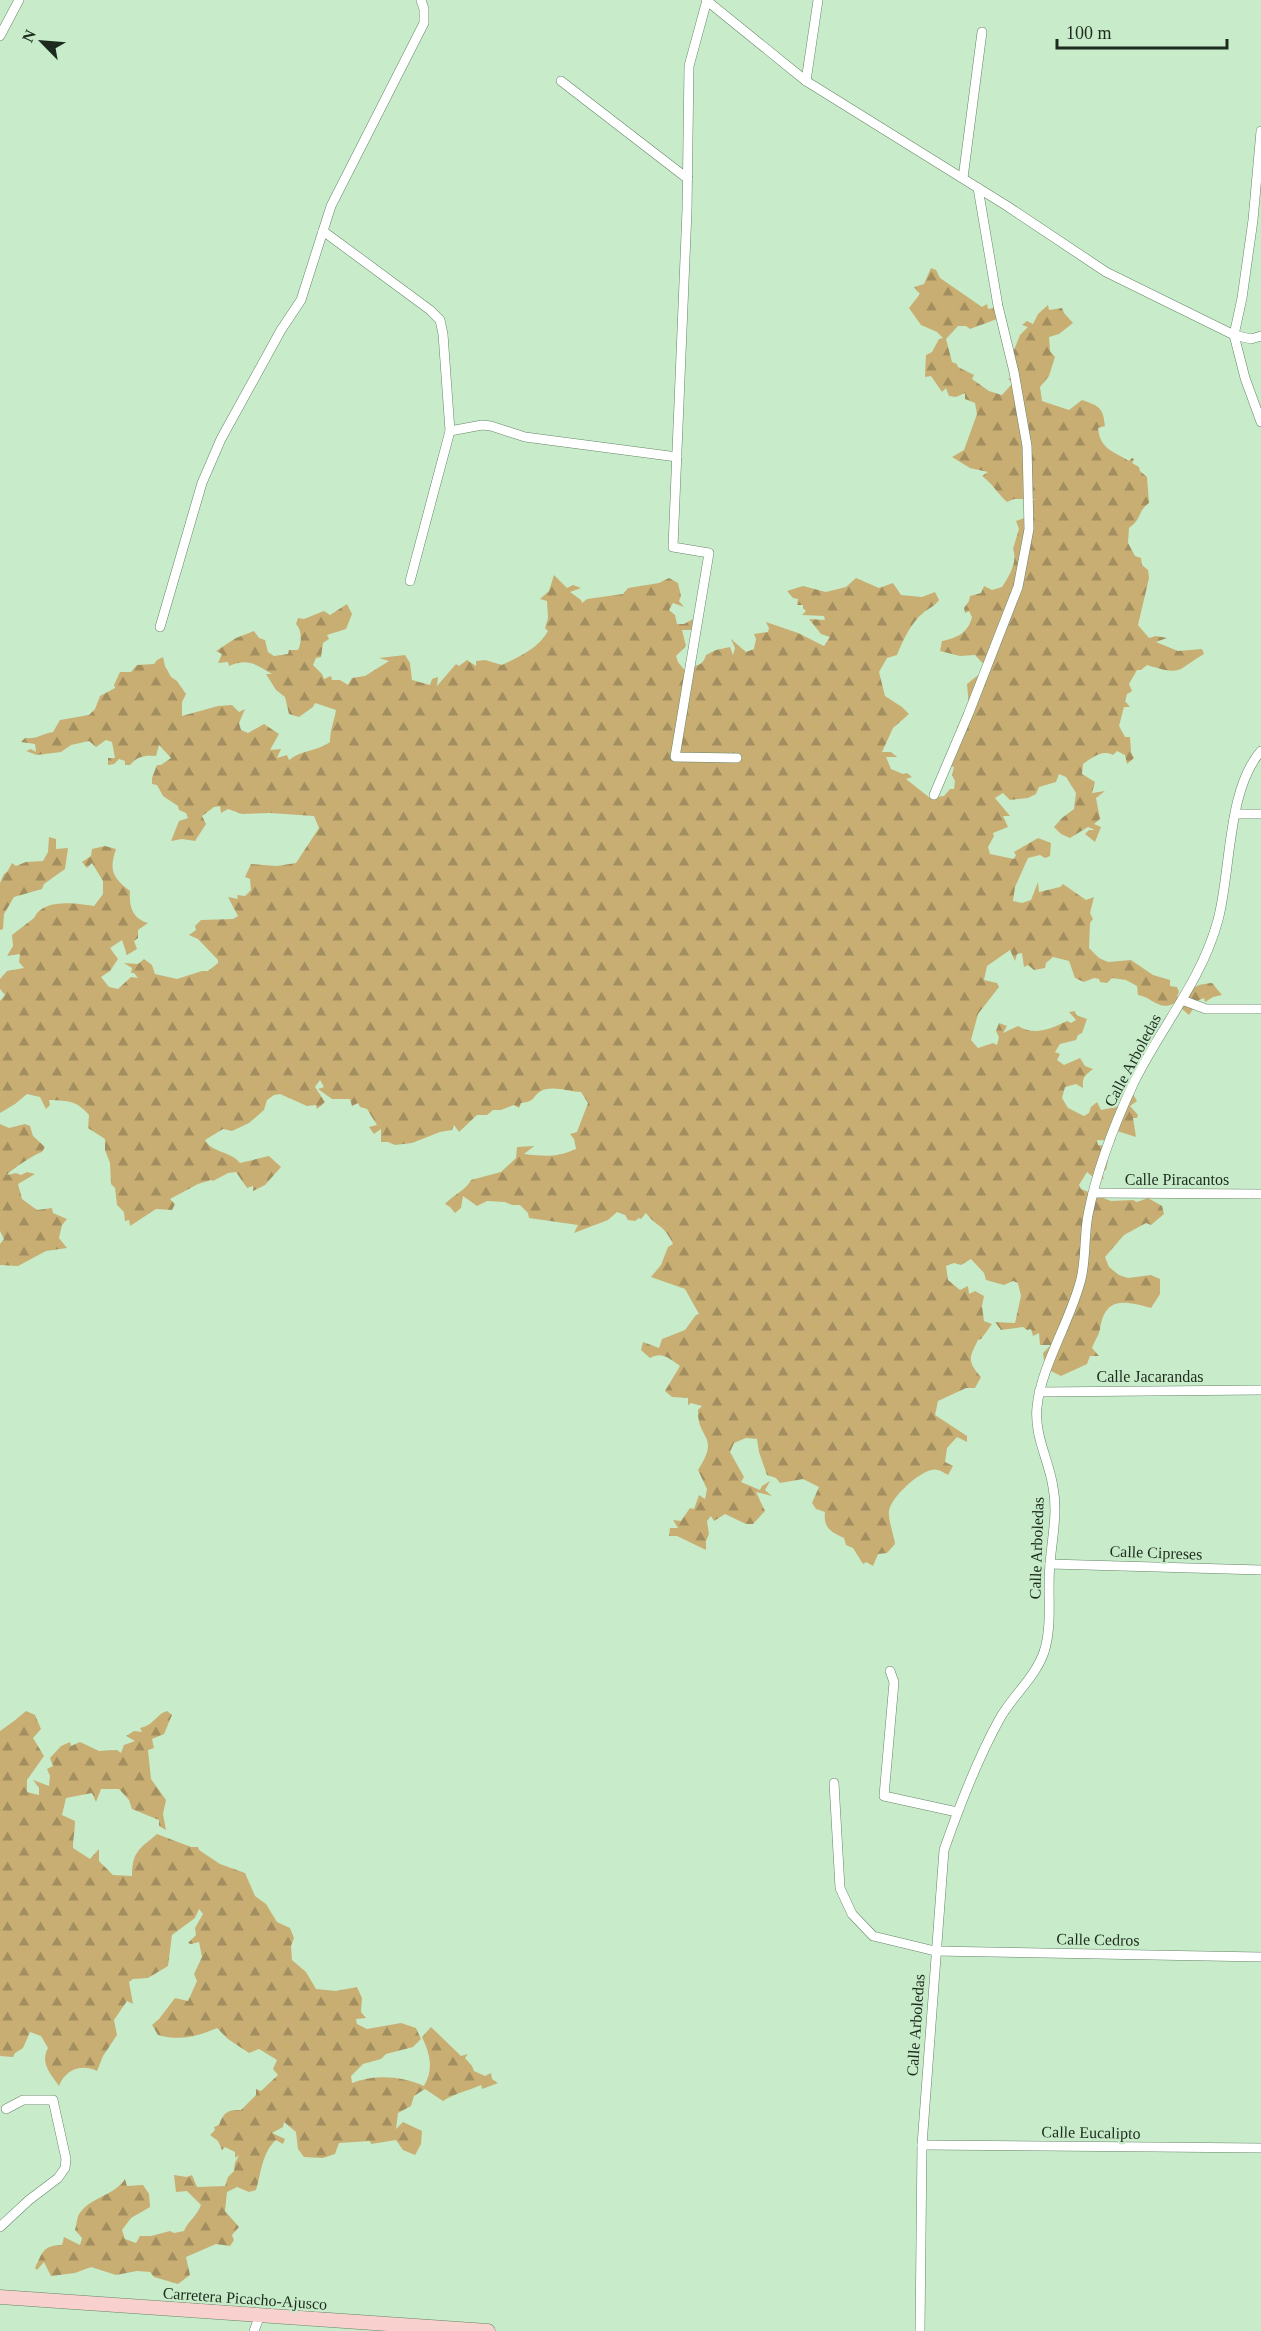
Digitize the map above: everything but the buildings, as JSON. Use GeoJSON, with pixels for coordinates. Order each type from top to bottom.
{"type":"FeatureCollection","features":[{"type":"Feature","properties":{"kind":"main road","name":"Carretera Picacho-Ajusco"},"geometry":{"type":"LineString","coordinates":[[0,2297],[488,2331]]}},
{"type":"Feature","properties":{"kind":"street"},"geometry":{"type":"LineString","coordinates":[[0,36],[19,0]]}},
{"type":"Feature","properties":{"kind":"street"},"geometry":{"type":"LineString","coordinates":[[160,627],[206,474],[220,439],[281,330],[301,300],[331,206],[424,23],[424,9],[421,0]]}},
{"type":"Feature","properties":{"kind":"street"},"geometry":{"type":"LineString","coordinates":[[737,758],[675,757],[710,552],[673,547],[688,179],[689,66],[706,0],[807,81],[963,178],[1106,272],[1234,335],[1251,339],[1261,336]]}},
{"type":"Feature","properties":{"kind":"street"},"geometry":{"type":"LineString","coordinates":[[807,81],[818,0]]}},
{"type":"Feature","properties":{"kind":"street"},"geometry":{"type":"LineString","coordinates":[[963,178],[982,32]]}},
{"type":"Feature","properties":{"kind":"street"},"geometry":{"type":"LineString","coordinates":[[561,81],[688,179]]}},
{"type":"Feature","properties":{"kind":"street"},"geometry":{"type":"LineString","coordinates":[[1261,131],[1253,220],[1242,298],[1234,335],[1245,378],[1261,422]]}},
{"type":"Feature","properties":{"kind":"street"},"geometry":{"type":"LineString","coordinates":[[934,795],[1018,588],[1029,529],[1027,446],[1014,372],[998,306],[978,188]]}},
{"type":"Feature","properties":{"kind":"street"},"geometry":{"type":"LineString","coordinates":[[323,231],[430,310],[440,320],[450,432],[410,581]]}},
{"type":"Feature","properties":{"kind":"street"},"geometry":{"type":"LineString","coordinates":[[450,432],[482,425],[525,437],[677,457]]}},
{"type":"Feature","properties":{"kind":"street","name":"Calle Arboledas"},"geometry":{"type":"LineString","coordinates":[[920,2331],[922,2145],[944,1850],[957,1812],[999,1720],[1017,1692],[1034,1673],[1044,1652],[1048,1632],[1050,1564],[1054,1536],[1053,1488],[1036,1428],[1039,1392],[1081,1279],[1087,1217],[1104,1149],[1136,1079],[1210,947],[1219,917],[1245,774],[1261,751]]}},
{"type":"Feature","properties":{"kind":"street"},"geometry":{"type":"LineString","coordinates":[[1236,814],[1261,814]]}},
{"type":"Feature","properties":{"kind":"street"},"geometry":{"type":"LineString","coordinates":[[1182,1000],[1206,1009],[1261,1009]]}},
{"type":"Feature","properties":{"kind":"street","name":"Calle Piracantos"},"geometry":{"type":"LineString","coordinates":[[1093,1193],[1261,1194]]}},
{"type":"Feature","properties":{"kind":"street","name":"Calle Jacarandas"},"geometry":{"type":"LineString","coordinates":[[1039,1392],[1261,1390]]}},
{"type":"Feature","properties":{"kind":"street","name":"Calle Cipreses"},"geometry":{"type":"LineString","coordinates":[[1050,1564],[1261,1570]]}},
{"type":"Feature","properties":{"kind":"street"},"geometry":{"type":"LineString","coordinates":[[890,1671],[894,1682],[885,1796],[957,1812]]}},
{"type":"Feature","properties":{"kind":"street","name":"Calle Cedros"},"geometry":{"type":"LineString","coordinates":[[834,1783],[840,1888],[852,1914],[873,1936],[935,1951],[1261,1957]]}},
{"type":"Feature","properties":{"kind":"street"},"geometry":{"type":"LineString","coordinates":[[0,2228],[29,2200],[58,2178],[65,2168],[66,2159],[53,2100],[23,2100],[6,2109]]}},
{"type":"Feature","properties":{"kind":"street","name":"Calle Eucalipto"},"geometry":{"type":"LineString","coordinates":[[922,2145],[1261,2148]]}},
{"type":"Feature","properties":{"kind":"street"},"geometry":{"type":"LineString","coordinates":[[254,2331],[260,2315]]}},
{"type":"Feature","properties":{"kind":"green space"},"geometry":{"type":"Polygon","coordinates":[[[931,268],[936,270],[940,278],[982,307],[987,304],[988,309],[993,308],[995,303],[997,319],[970,329],[966,326],[958,326],[946,339],[952,362],[974,375],[972,379],[989,391],[1002,395],[1015,384],[1008,379],[1017,374],[1010,360],[1020,335],[1028,327],[1022,325],[1027,321],[1033,324],[1038,314],[1048,305],[1049,310],[1062,308],[1073,323],[1059,334],[1049,337],[1050,351],[1055,357],[1049,376],[1040,387],[1042,401],[1069,410],[1082,400],[1099,408],[1105,426],[1098,428],[1101,441],[1113,452],[1129,461],[1134,459],[1132,463],[1139,467],[1147,477],[1149,503],[1129,528],[1128,543],[1135,556],[1141,558],[1142,565],[1148,570],[1149,578],[1138,625],[1149,638],[1156,636],[1167,638],[1156,642],[1178,651],[1202,649],[1204,654],[1178,670],[1147,665],[1137,670],[1129,684],[1132,691],[1127,694],[1125,701],[1130,707],[1124,707],[1119,726],[1125,737],[1130,737],[1131,752],[1134,758],[1127,764],[1125,755],[1117,751],[1113,755],[1105,753],[1097,755],[1083,764],[1082,774],[1095,782],[1092,793],[1105,791],[1096,798],[1100,819],[1094,824],[1101,827],[1095,842],[1085,834],[1089,830],[1095,830],[1088,827],[1070,838],[1061,834],[1054,827],[1074,809],[1076,793],[1066,777],[1059,774],[1056,782],[1039,787],[1036,794],[1028,798],[1010,800],[1003,793],[995,798],[1010,816],[1003,816],[1008,827],[993,833],[994,836],[988,847],[990,854],[1014,859],[1016,855],[1014,852],[1038,838],[1051,843],[1050,856],[1045,858],[1040,855],[1028,858],[1015,887],[1013,901],[1022,903],[1031,900],[1038,882],[1039,892],[1060,887],[1063,884],[1086,900],[1094,897],[1090,913],[1093,919],[1090,923],[1089,948],[1099,958],[1108,962],[1131,960],[1153,975],[1170,980],[1170,986],[1177,987],[1179,992],[1177,996],[1184,1002],[1192,989],[1201,985],[1212,983],[1222,995],[1205,1002],[1204,998],[1199,1000],[1189,1015],[1175,1003],[1164,1006],[1138,995],[1137,986],[1126,980],[1112,978],[1107,983],[1094,978],[1084,982],[1075,978],[1069,961],[1053,957],[1046,963],[1045,968],[1034,970],[1028,965],[1024,967],[1022,953],[1017,954],[1015,961],[1010,950],[987,966],[984,980],[997,983],[999,987],[978,1014],[971,1040],[978,1048],[993,1043],[997,1045],[999,1037],[996,1031],[999,1023],[1007,1026],[1003,1033],[1018,1026],[1036,1031],[1055,1027],[1067,1021],[1071,1023],[1076,1020],[1069,1012],[1075,1011],[1076,1015],[1087,1019],[1082,1033],[1076,1040],[1060,1044],[1055,1052],[1060,1054],[1057,1060],[1064,1065],[1080,1058],[1085,1066],[1093,1069],[1085,1077],[1083,1088],[1076,1084],[1065,1087],[1062,1098],[1068,1108],[1084,1116],[1097,1102],[1101,1110],[1116,1107],[1129,1099],[1118,1100],[1125,1091],[1133,1094],[1137,1101],[1130,1106],[1138,1115],[1137,1118],[1133,1118],[1136,1137],[1117,1131],[1115,1141],[1097,1140],[1098,1145],[1107,1146],[1104,1155],[1108,1160],[1106,1170],[1100,1171],[1104,1179],[1093,1177],[1087,1172],[1079,1185],[1081,1189],[1111,1201],[1133,1200],[1137,1202],[1148,1198],[1162,1206],[1164,1214],[1151,1225],[1146,1223],[1124,1235],[1105,1257],[1109,1267],[1119,1275],[1128,1278],[1151,1275],[1160,1279],[1160,1294],[1151,1308],[1125,1303],[1111,1306],[1106,1311],[1092,1348],[1099,1356],[1090,1356],[1087,1364],[1061,1376],[1045,1368],[1043,1353],[1051,1345],[1040,1345],[1039,1333],[1033,1336],[1031,1329],[1027,1330],[1023,1327],[1001,1330],[995,1322],[1015,1323],[1021,1296],[1018,1283],[1013,1281],[1004,1285],[986,1280],[984,1273],[971,1259],[961,1265],[954,1263],[946,1266],[948,1280],[960,1290],[968,1286],[969,1294],[975,1291],[984,1296],[982,1306],[984,1321],[992,1324],[978,1340],[971,1355],[973,1367],[981,1377],[975,1388],[966,1388],[938,1401],[935,1415],[967,1436],[967,1442],[957,1437],[947,1448],[945,1462],[953,1466],[948,1475],[935,1470],[925,1472],[906,1486],[895,1499],[889,1515],[895,1544],[887,1553],[878,1554],[873,1566],[866,1562],[863,1564],[853,1548],[846,1545],[844,1538],[829,1529],[825,1522],[825,1512],[816,1509],[812,1503],[819,1487],[803,1479],[780,1483],[776,1478],[767,1475],[757,1439],[746,1438],[734,1443],[730,1452],[744,1477],[741,1482],[760,1490],[770,1481],[765,1490],[772,1496],[756,1492],[765,1511],[753,1524],[746,1524],[725,1514],[714,1521],[711,1516],[707,1521],[709,1534],[706,1550],[677,1536],[669,1536],[670,1528],[678,1528],[673,1520],[681,1521],[690,1508],[694,1509],[699,1495],[705,1499],[707,1489],[698,1470],[708,1450],[708,1443],[699,1420],[698,1410],[702,1406],[691,1403],[688,1405],[688,1398],[672,1397],[665,1391],[680,1366],[662,1356],[650,1358],[641,1350],[643,1342],[659,1348],[662,1339],[685,1330],[699,1314],[685,1289],[651,1277],[661,1265],[668,1247],[673,1244],[663,1229],[646,1213],[641,1219],[635,1221],[628,1220],[625,1215],[617,1212],[608,1220],[574,1233],[578,1225],[529,1218],[528,1213],[520,1205],[487,1201],[477,1206],[463,1196],[461,1208],[455,1213],[445,1204],[471,1180],[501,1172],[516,1158],[517,1147],[534,1146],[524,1154],[544,1156],[562,1154],[576,1149],[574,1139],[570,1134],[577,1132],[588,1103],[581,1092],[546,1089],[532,1100],[521,1103],[519,1108],[514,1105],[501,1110],[493,1110],[487,1115],[477,1115],[459,1132],[454,1125],[452,1130],[440,1132],[412,1143],[395,1145],[381,1142],[381,1129],[374,1134],[369,1127],[377,1125],[367,1109],[360,1107],[358,1103],[352,1106],[350,1099],[332,1099],[318,1089],[324,1087],[320,1080],[315,1087],[325,1102],[317,1109],[316,1105],[307,1106],[280,1094],[274,1095],[267,1100],[264,1110],[249,1123],[232,1131],[223,1129],[205,1140],[212,1147],[232,1156],[240,1163],[269,1156],[281,1167],[265,1185],[253,1191],[253,1186],[247,1188],[236,1172],[228,1173],[213,1181],[198,1184],[170,1199],[175,1204],[172,1210],[156,1209],[130,1226],[129,1220],[125,1221],[124,1212],[117,1205],[115,1188],[111,1184],[105,1139],[88,1128],[89,1115],[80,1106],[72,1102],[49,1100],[50,1105],[46,1109],[40,1097],[27,1094],[0,1113],[0,1001],[5,995],[0,989],[0,979],[7,971],[24,968],[19,962],[20,954],[7,956],[13,946],[12,935],[45,907],[61,903],[94,906],[103,894],[103,881],[92,863],[87,868],[82,862],[91,856],[92,849],[105,846],[116,849],[113,862],[114,873],[130,891],[130,902],[135,915],[148,923],[138,930],[138,938],[134,941],[137,949],[127,955],[122,940],[110,948],[118,959],[110,971],[101,977],[109,987],[118,989],[131,977],[138,978],[131,973],[132,968],[124,963],[138,964],[144,959],[152,965],[155,974],[177,979],[208,971],[218,963],[218,960],[198,939],[189,935],[196,930],[195,926],[201,920],[233,919],[238,916],[228,897],[238,899],[237,895],[245,896],[251,890],[250,879],[245,877],[251,864],[277,866],[296,863],[319,828],[314,816],[242,814],[228,809],[221,813],[220,806],[214,807],[202,816],[206,824],[195,841],[182,839],[171,841],[179,821],[188,818],[186,813],[163,796],[157,785],[152,784],[157,765],[171,758],[159,745],[156,756],[142,757],[130,765],[125,765],[125,761],[119,759],[114,764],[108,765],[108,758],[115,758],[112,742],[106,740],[96,747],[89,741],[71,745],[61,752],[37,755],[26,751],[31,749],[36,752],[35,744],[21,742],[25,738],[53,732],[60,720],[89,715],[95,709],[100,696],[115,688],[114,685],[120,672],[131,672],[137,665],[154,664],[163,657],[171,677],[177,681],[186,694],[182,702],[182,716],[218,706],[232,705],[239,712],[245,709],[239,723],[241,730],[248,733],[264,724],[279,734],[270,750],[281,749],[277,758],[287,755],[289,760],[320,747],[330,742],[336,710],[315,703],[299,717],[289,714],[285,697],[276,690],[266,674],[272,674],[251,663],[241,662],[229,666],[228,662],[218,663],[222,654],[216,651],[236,638],[254,631],[259,638],[265,640],[268,652],[274,656],[288,654],[289,650],[298,650],[301,640],[296,624],[298,618],[304,619],[324,611],[330,615],[347,604],[352,614],[346,629],[327,635],[329,639],[323,643],[321,657],[316,658],[313,665],[324,679],[331,676],[332,680],[340,680],[348,685],[352,678],[365,676],[389,661],[379,658],[405,655],[410,663],[412,680],[430,685],[432,679],[438,677],[437,686],[456,664],[459,666],[467,660],[476,666],[476,661],[485,660],[502,665],[539,643],[548,631],[545,628],[548,618],[547,601],[540,599],[549,591],[554,575],[567,588],[573,585],[581,588],[570,592],[582,603],[587,599],[623,594],[628,588],[659,583],[669,578],[678,583],[681,596],[679,601],[684,607],[673,603],[669,610],[675,615],[677,624],[684,624],[693,619],[692,630],[682,630],[686,646],[676,656],[686,672],[701,663],[706,655],[716,650],[730,647],[733,655],[735,648],[731,639],[746,652],[754,649],[756,639],[754,634],[768,632],[766,622],[798,633],[824,646],[830,637],[821,634],[809,619],[825,620],[824,616],[802,615],[806,611],[803,605],[797,605],[798,599],[793,598],[787,591],[803,586],[826,592],[846,587],[856,578],[879,588],[893,583],[901,595],[922,597],[935,592],[939,600],[915,622],[897,655],[887,658],[879,672],[885,696],[909,714],[893,728],[882,752],[891,752],[897,757],[886,757],[891,769],[903,774],[907,773],[912,777],[906,779],[930,798],[944,796],[950,789],[954,789],[955,781],[952,775],[954,767],[950,766],[958,733],[957,726],[963,725],[969,706],[967,684],[987,668],[975,655],[960,656],[940,651],[942,641],[957,636],[968,627],[972,617],[969,611],[965,613],[964,608],[970,596],[981,593],[984,586],[992,590],[1002,587],[1014,564],[1013,549],[1019,529],[1016,521],[1027,517],[1029,514],[1024,508],[1035,499],[1014,499],[1007,502],[982,476],[988,472],[970,468],[952,457],[964,450],[977,414],[975,403],[965,399],[965,393],[956,397],[949,396],[946,388],[942,392],[931,376],[925,377],[926,355],[932,352],[939,339],[943,338],[937,332],[921,325],[909,308],[920,294],[914,287],[924,284],[931,268]]]}},
{"type":"Feature","properties":{"kind":"green space"},"geometry":{"type":"Polygon","coordinates":[[[49,837],[56,839],[56,849],[68,848],[65,869],[44,884],[42,889],[14,897],[4,914],[3,929],[0,930],[0,883],[4,874],[12,863],[16,866],[26,862],[43,861],[48,852],[49,837]]]}},
{"type":"Feature","properties":{"kind":"green space"},"geometry":{"type":"Polygon","coordinates":[[[0,1124],[9,1128],[25,1124],[30,1126],[33,1136],[45,1147],[42,1152],[7,1175],[16,1173],[21,1175],[27,1172],[35,1174],[18,1184],[22,1199],[37,1210],[52,1208],[53,1213],[67,1219],[62,1225],[59,1238],[67,1248],[46,1251],[18,1266],[0,1265],[0,1244],[4,1239],[0,1231],[0,1124]]]}},
{"type":"Feature","properties":{"kind":"green space"},"geometry":{"type":"Polygon","coordinates":[[[26,1711],[35,1715],[41,1729],[33,1738],[44,1756],[27,1780],[27,1792],[39,1795],[39,1788],[33,1780],[49,1786],[50,1776],[47,1769],[53,1766],[50,1758],[61,1746],[70,1742],[71,1746],[80,1742],[99,1751],[117,1750],[121,1753],[124,1745],[135,1741],[126,1736],[134,1731],[142,1732],[140,1728],[149,1724],[163,1712],[167,1711],[172,1715],[164,1734],[152,1739],[154,1748],[148,1750],[151,1779],[166,1800],[163,1814],[166,1830],[159,1826],[159,1820],[132,1809],[129,1800],[119,1789],[101,1789],[96,1802],[92,1793],[66,1798],[62,1815],[75,1821],[73,1848],[90,1859],[99,1849],[99,1861],[113,1875],[132,1876],[135,1856],[157,1834],[191,1847],[198,1847],[220,1864],[245,1873],[255,1896],[266,1904],[277,1922],[290,1928],[294,1938],[291,1946],[292,1960],[306,1972],[316,1989],[336,1991],[357,1987],[362,1998],[361,2012],[366,2018],[356,2019],[357,2024],[367,2029],[401,2023],[416,2028],[421,2039],[413,2047],[386,2054],[381,2059],[363,2064],[351,2076],[352,2083],[369,2078],[388,2077],[424,2086],[429,2074],[430,2062],[422,2037],[431,2027],[461,2056],[468,2054],[465,2058],[474,2071],[485,2076],[491,2073],[492,2079],[498,2083],[482,2089],[481,2085],[443,2101],[425,2089],[414,2096],[411,2106],[398,2113],[396,2129],[403,2122],[422,2131],[421,2144],[415,2155],[403,2150],[396,2140],[371,2144],[370,2141],[339,2143],[335,2154],[323,2158],[304,2157],[298,2149],[296,2132],[284,2122],[283,2127],[272,2133],[285,2139],[283,2144],[276,2140],[271,2145],[256,2190],[249,2192],[237,2187],[227,2192],[225,2211],[239,2227],[232,2235],[234,2240],[230,2246],[216,2244],[186,2257],[190,2275],[178,2284],[154,2277],[150,2272],[137,2271],[116,2275],[91,2267],[75,2273],[51,2276],[44,2262],[37,2270],[35,2268],[44,2251],[50,2247],[62,2245],[64,2237],[80,2245],[82,2238],[75,2230],[82,2210],[121,2185],[125,2179],[127,2186],[143,2185],[149,2194],[150,2207],[131,2218],[122,2230],[125,2239],[136,2243],[140,2236],[184,2231],[201,2205],[187,2191],[176,2192],[174,2175],[187,2177],[192,2175],[197,2187],[225,2186],[228,2177],[234,2171],[239,2155],[235,2158],[235,2152],[225,2147],[222,2150],[218,2141],[210,2135],[227,2113],[241,2110],[256,2095],[256,2089],[261,2091],[278,2075],[273,2069],[277,2060],[259,2049],[249,2053],[228,2039],[217,2028],[195,2036],[174,2038],[158,2035],[152,2025],[175,1998],[188,2001],[197,1981],[194,1974],[202,1957],[199,1942],[188,1943],[196,1935],[195,1928],[203,1914],[199,1909],[195,1918],[172,1935],[168,1966],[148,1978],[133,1979],[129,1982],[133,2004],[127,2001],[114,2020],[117,2035],[103,2056],[97,2071],[85,2068],[74,2070],[65,2076],[59,2086],[49,2072],[46,2063],[48,2048],[41,2036],[30,2032],[23,2048],[13,2057],[0,2056],[0,1731],[26,1711]]]}}]}
